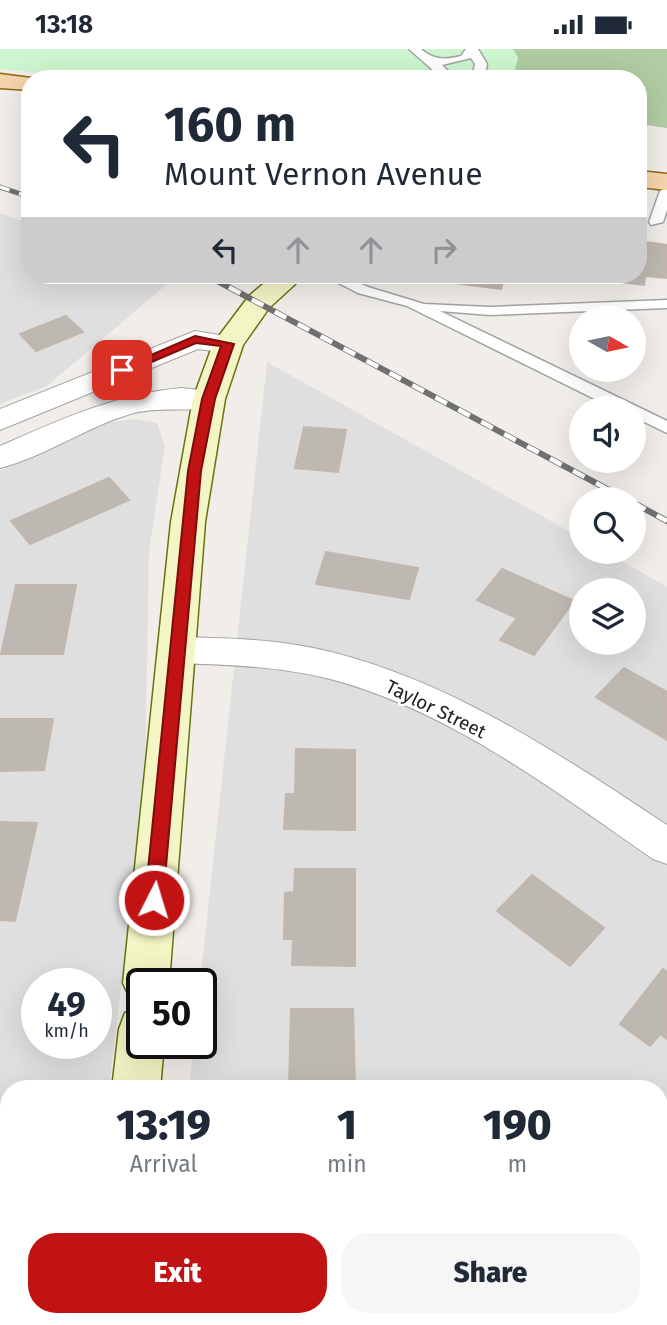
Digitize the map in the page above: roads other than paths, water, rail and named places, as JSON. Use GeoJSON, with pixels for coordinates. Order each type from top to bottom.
{"type":"FeatureCollection","features":[{"type":"Feature","properties":{"kind":"main road"},"geometry":{"type":"LineString","coordinates":[[0,81],[21,82]]}},
{"type":"Feature","properties":{"kind":"main road"},"geometry":{"type":"LineString","coordinates":[[647,156],[667,158]]}},
{"type":"Feature","properties":{"kind":"main road"},"geometry":{"type":"LineString","coordinates":[[647,180],[667,182]]}},
{"type":"Feature","properties":{"kind":"main road"},"geometry":{"type":"LineString","coordinates":[[147,968],[190,509],[209,399],[228,344],[258,302],[280,284]]}},
{"type":"Feature","properties":{"kind":"main road"},"geometry":{"type":"LineString","coordinates":[[137,1080],[139,1059]]}},
{"type":"Feature","properties":{"kind":"street"},"geometry":{"type":"LineString","coordinates":[[0,420],[195,339],[228,344]]}},
{"type":"Feature","properties":{"kind":"street"},"geometry":{"type":"LineString","coordinates":[[0,458],[121,406],[166,397],[209,399]]}},
{"type":"Feature","properties":{"kind":"street","name":"Taylor Street"},"geometry":{"type":"LineString","coordinates":[[177,650],[246,652],[296,658],[357,673],[414,693],[490,735],[667,847]]}},
{"type":"Feature","properties":{"kind":"lane"},"geometry":{"type":"LineString","coordinates":[[405,49],[458,60],[472,50],[481,64],[480,70]]}},
{"type":"Feature","properties":{"kind":"lane"},"geometry":{"type":"LineString","coordinates":[[421,54],[440,70]]}},
{"type":"Feature","properties":{"kind":"lane"},"geometry":{"type":"LineString","coordinates":[[662,223],[667,191]]}},
{"type":"Feature","properties":{"kind":"lane"},"geometry":{"type":"LineString","coordinates":[[350,284],[412,303],[490,311],[667,304]]}},
{"type":"Feature","properties":{"kind":"lane"},"geometry":{"type":"LineString","coordinates":[[412,303],[602,396]]}},
{"type":"Feature","properties":{"kind":"lane"},"geometry":{"type":"LineString","coordinates":[[646,415],[664,422]]}},
{"type":"Feature","properties":{"kind":"railway"},"geometry":{"type":"LineString","coordinates":[[0,187],[21,194]]}},
{"type":"Feature","properties":{"kind":"railway"},"geometry":{"type":"LineString","coordinates":[[223,284],[604,487]]}},
{"type":"Feature","properties":{"kind":"railway"},"geometry":{"type":"LineString","coordinates":[[646,510],[667,521]]}}]}
